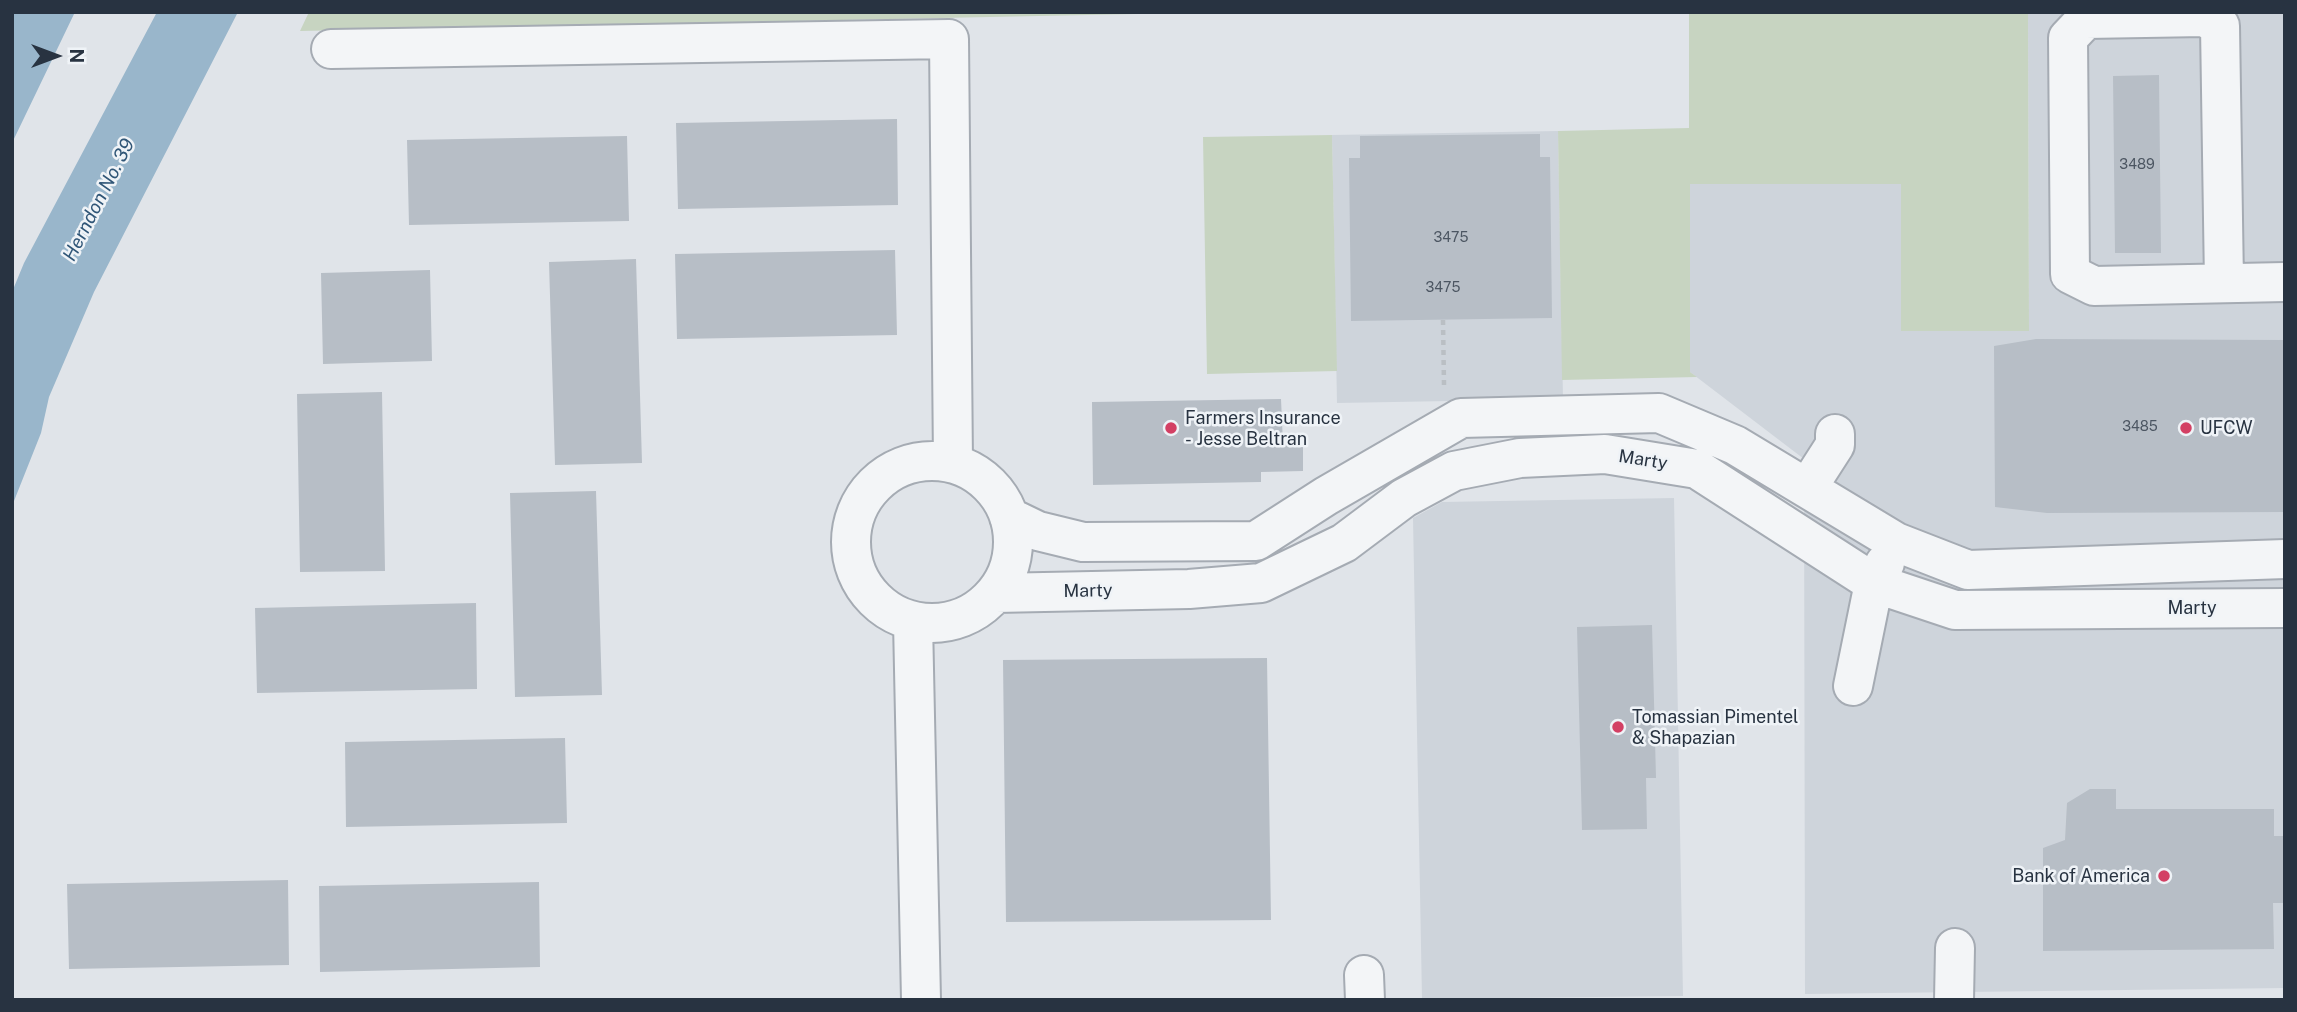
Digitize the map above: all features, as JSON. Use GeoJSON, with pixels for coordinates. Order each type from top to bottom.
{"type":"FeatureCollection","features":[{"type":"Feature","properties":{"kind":"lane"},"geometry":{"type":"LineString","coordinates":[[2224,283],[2220,26],[2204,17],[2087,19],[2068,38],[2070,274],[2094,286],[2285,282]]}},
{"type":"Feature","properties":{"kind":"lane"},"geometry":{"type":"LineString","coordinates":[[331,49],[949,39],[953,463]]}},
{"type":"Feature","properties":{"kind":"lane"},"geometry":{"type":"LineString","coordinates":[[1009,517],[1038,530],[1083,542],[1256,541],[1326,496],[1461,418],[1659,413],[1735,445],[1808,486],[1896,542],[1968,570],[2285,559]]}},
{"type":"Feature","properties":{"kind":"lane"},"geometry":{"type":"LineString","coordinates":[[1808,486],[1835,445],[1835,434]]}},
{"type":"Feature","properties":{"kind":"lane","name":"Marty"},"geometry":{"type":"LineString","coordinates":[[996,593],[1189,589],[1261,583],[1349,559],[1404,498],[1454,471],[1520,458],[1605,454],[1697,469],[1874,583],[1955,610],[2285,608]]}},
{"type":"Feature","properties":{"kind":"lane"},"geometry":{"type":"LineString","coordinates":[[926,461],[953,463],[978,474],[997,493],[1009,517],[1014,543],[1009,569],[996,593],[976,611],[951,622],[914,622],[876,601],[860,580],[852,554],[852,527],[861,502],[878,481],[901,467],[926,461]]}},
{"type":"Feature","properties":{"kind":"lane"},"geometry":{"type":"LineString","coordinates":[[1326,496],[1349,559]]}},
{"type":"Feature","properties":{"kind":"lane"},"geometry":{"type":"LineString","coordinates":[[1853,686],[1874,583],[1896,542]]}},
{"type":"Feature","properties":{"kind":"lane"},"geometry":{"type":"LineString","coordinates":[[914,622],[921,1000]]}},
{"type":"Feature","properties":{"kind":"lane"},"geometry":{"type":"LineString","coordinates":[[1954,1000],[1955,948]]}},
{"type":"Feature","properties":{"kind":"path"},"geometry":{"type":"LineString","coordinates":[[1443,320],[1445,428]]}},
{"type":"Feature","properties":{"kind":"shaded area"},"geometry":{"type":"Polygon","coordinates":[[[2028,12],[2285,12],[2285,988],[1805,994],[1804,459],[1690,372],[1689,184],[1901,184],[1901,331],[2029,331],[2028,12]]]}},
{"type":"Feature","properties":{"kind":"shaded area"},"geometry":{"type":"Polygon","coordinates":[[[1558,131],[1563,399],[1337,403],[1332,135],[1558,131]]]}},
{"type":"Feature","properties":{"kind":"shaded area"},"geometry":{"type":"Polygon","coordinates":[[[1674,498],[1683,996],[1422,999],[1413,518],[1442,502],[1674,498]]]}},
{"type":"Feature","properties":{"kind":"green space"},"geometry":{"type":"Polygon","coordinates":[[[309,12],[1236,12],[300,31],[309,12]]]}},
{"type":"Feature","properties":{"kind":"green space"},"geometry":{"type":"Polygon","coordinates":[[[1689,12],[2028,12],[2029,331],[1901,331],[1901,184],[1690,184],[1690,372],[1697,377],[1562,380],[1558,131],[1689,128],[1689,12]]]}},
{"type":"Feature","properties":{"kind":"green space"},"geometry":{"type":"Polygon","coordinates":[[[1332,135],[1337,371],[1207,374],[1203,137],[1332,135]]]}},
{"type":"Feature","properties":{"kind":"water"},"geometry":{"type":"Polygon","coordinates":[[[12,12],[75,12],[12,143],[12,12]]]}},
{"type":"Feature","properties":{"kind":"water","name":"Herndon No. 39"},"geometry":{"type":"Polygon","coordinates":[[[157,12],[238,12],[94,292],[49,397],[41,433],[12,506],[12,292],[24,263],[157,12]]]}},
{"type":"Feature","properties":{"kind":"building"},"geometry":{"type":"Polygon","coordinates":[[[2159,75],[2161,253],[2115,253],[2113,76],[2159,75]]]}},
{"type":"Feature","properties":{"kind":"building"},"geometry":{"type":"Polygon","coordinates":[[[897,119],[898,205],[678,209],[676,123],[897,119]]]}},
{"type":"Feature","properties":{"kind":"building"},"geometry":{"type":"Polygon","coordinates":[[[1540,134],[1540,157],[1550,157],[1552,318],[1351,321],[1349,158],[1360,158],[1360,136],[1540,134]]]}},
{"type":"Feature","properties":{"kind":"building"},"geometry":{"type":"Polygon","coordinates":[[[627,136],[629,221],[409,225],[407,140],[627,136]]]}},
{"type":"Feature","properties":{"kind":"building"},"geometry":{"type":"Polygon","coordinates":[[[895,250],[897,335],[677,339],[675,254],[895,250]]]}},
{"type":"Feature","properties":{"kind":"building"},"geometry":{"type":"Polygon","coordinates":[[[636,259],[642,463],[555,465],[549,262],[636,259]]]}},
{"type":"Feature","properties":{"kind":"building"},"geometry":{"type":"Polygon","coordinates":[[[430,270],[432,361],[323,364],[321,273],[430,270]]]}},
{"type":"Feature","properties":{"kind":"building"},"geometry":{"type":"Polygon","coordinates":[[[2036,339],[2285,340],[2285,512],[2047,513],[1995,507],[1994,346],[2036,339]]]}},
{"type":"Feature","properties":{"kind":"building"},"geometry":{"type":"Polygon","coordinates":[[[382,392],[385,571],[300,572],[297,394],[382,392]]]}},
{"type":"Feature","properties":{"kind":"building"},"geometry":{"type":"Polygon","coordinates":[[[1281,399],[1283,444],[1303,443],[1303,471],[1261,472],[1261,482],[1093,485],[1092,402],[1281,399]]]}},
{"type":"Feature","properties":{"kind":"building"},"geometry":{"type":"Polygon","coordinates":[[[596,491],[602,695],[515,697],[510,493],[596,491]]]}},
{"type":"Feature","properties":{"kind":"building"},"geometry":{"type":"Polygon","coordinates":[[[476,603],[477,689],[257,693],[255,608],[476,603]]]}},
{"type":"Feature","properties":{"kind":"building"},"geometry":{"type":"Polygon","coordinates":[[[1652,625],[1656,778],[1646,778],[1647,829],[1582,830],[1577,627],[1652,625]]]}},
{"type":"Feature","properties":{"kind":"building"},"geometry":{"type":"Polygon","coordinates":[[[1267,658],[1271,920],[1006,922],[1003,660],[1267,658]]]}},
{"type":"Feature","properties":{"kind":"building"},"geometry":{"type":"Polygon","coordinates":[[[565,738],[567,823],[346,827],[345,742],[565,738]]]}},
{"type":"Feature","properties":{"kind":"building","name":"Bank of America"},"geometry":{"type":"Polygon","coordinates":[[[2090,789],[2116,789],[2116,809],[2274,809],[2274,836],[2285,836],[2285,903],[2273,903],[2274,949],[2043,951],[2043,848],[2065,840],[2067,803],[2090,789]]]}},
{"type":"Feature","properties":{"kind":"building"},"geometry":{"type":"Polygon","coordinates":[[[288,880],[289,965],[69,969],[67,884],[288,880]]]}},
{"type":"Feature","properties":{"kind":"building"},"geometry":{"type":"Polygon","coordinates":[[[539,882],[540,967],[320,972],[319,886],[539,882]]]}},
{"type":"Feature","properties":{"kind":"place","name":"Farmers Insurance - Jesse Beltran"},"geometry":{"type":"Point","coordinates":[1171,428]}},
{"type":"Feature","properties":{"kind":"place","name":"UFCW"},"geometry":{"type":"Point","coordinates":[2186,428]}},
{"type":"Feature","properties":{"kind":"place","name":"Tomassian Pimentel & Shapazian"},"geometry":{"type":"Point","coordinates":[1618,727]}},
{"type":"Feature","properties":{"kind":"place","name":"Bank of America"},"geometry":{"type":"Point","coordinates":[2164,876]}}]}
